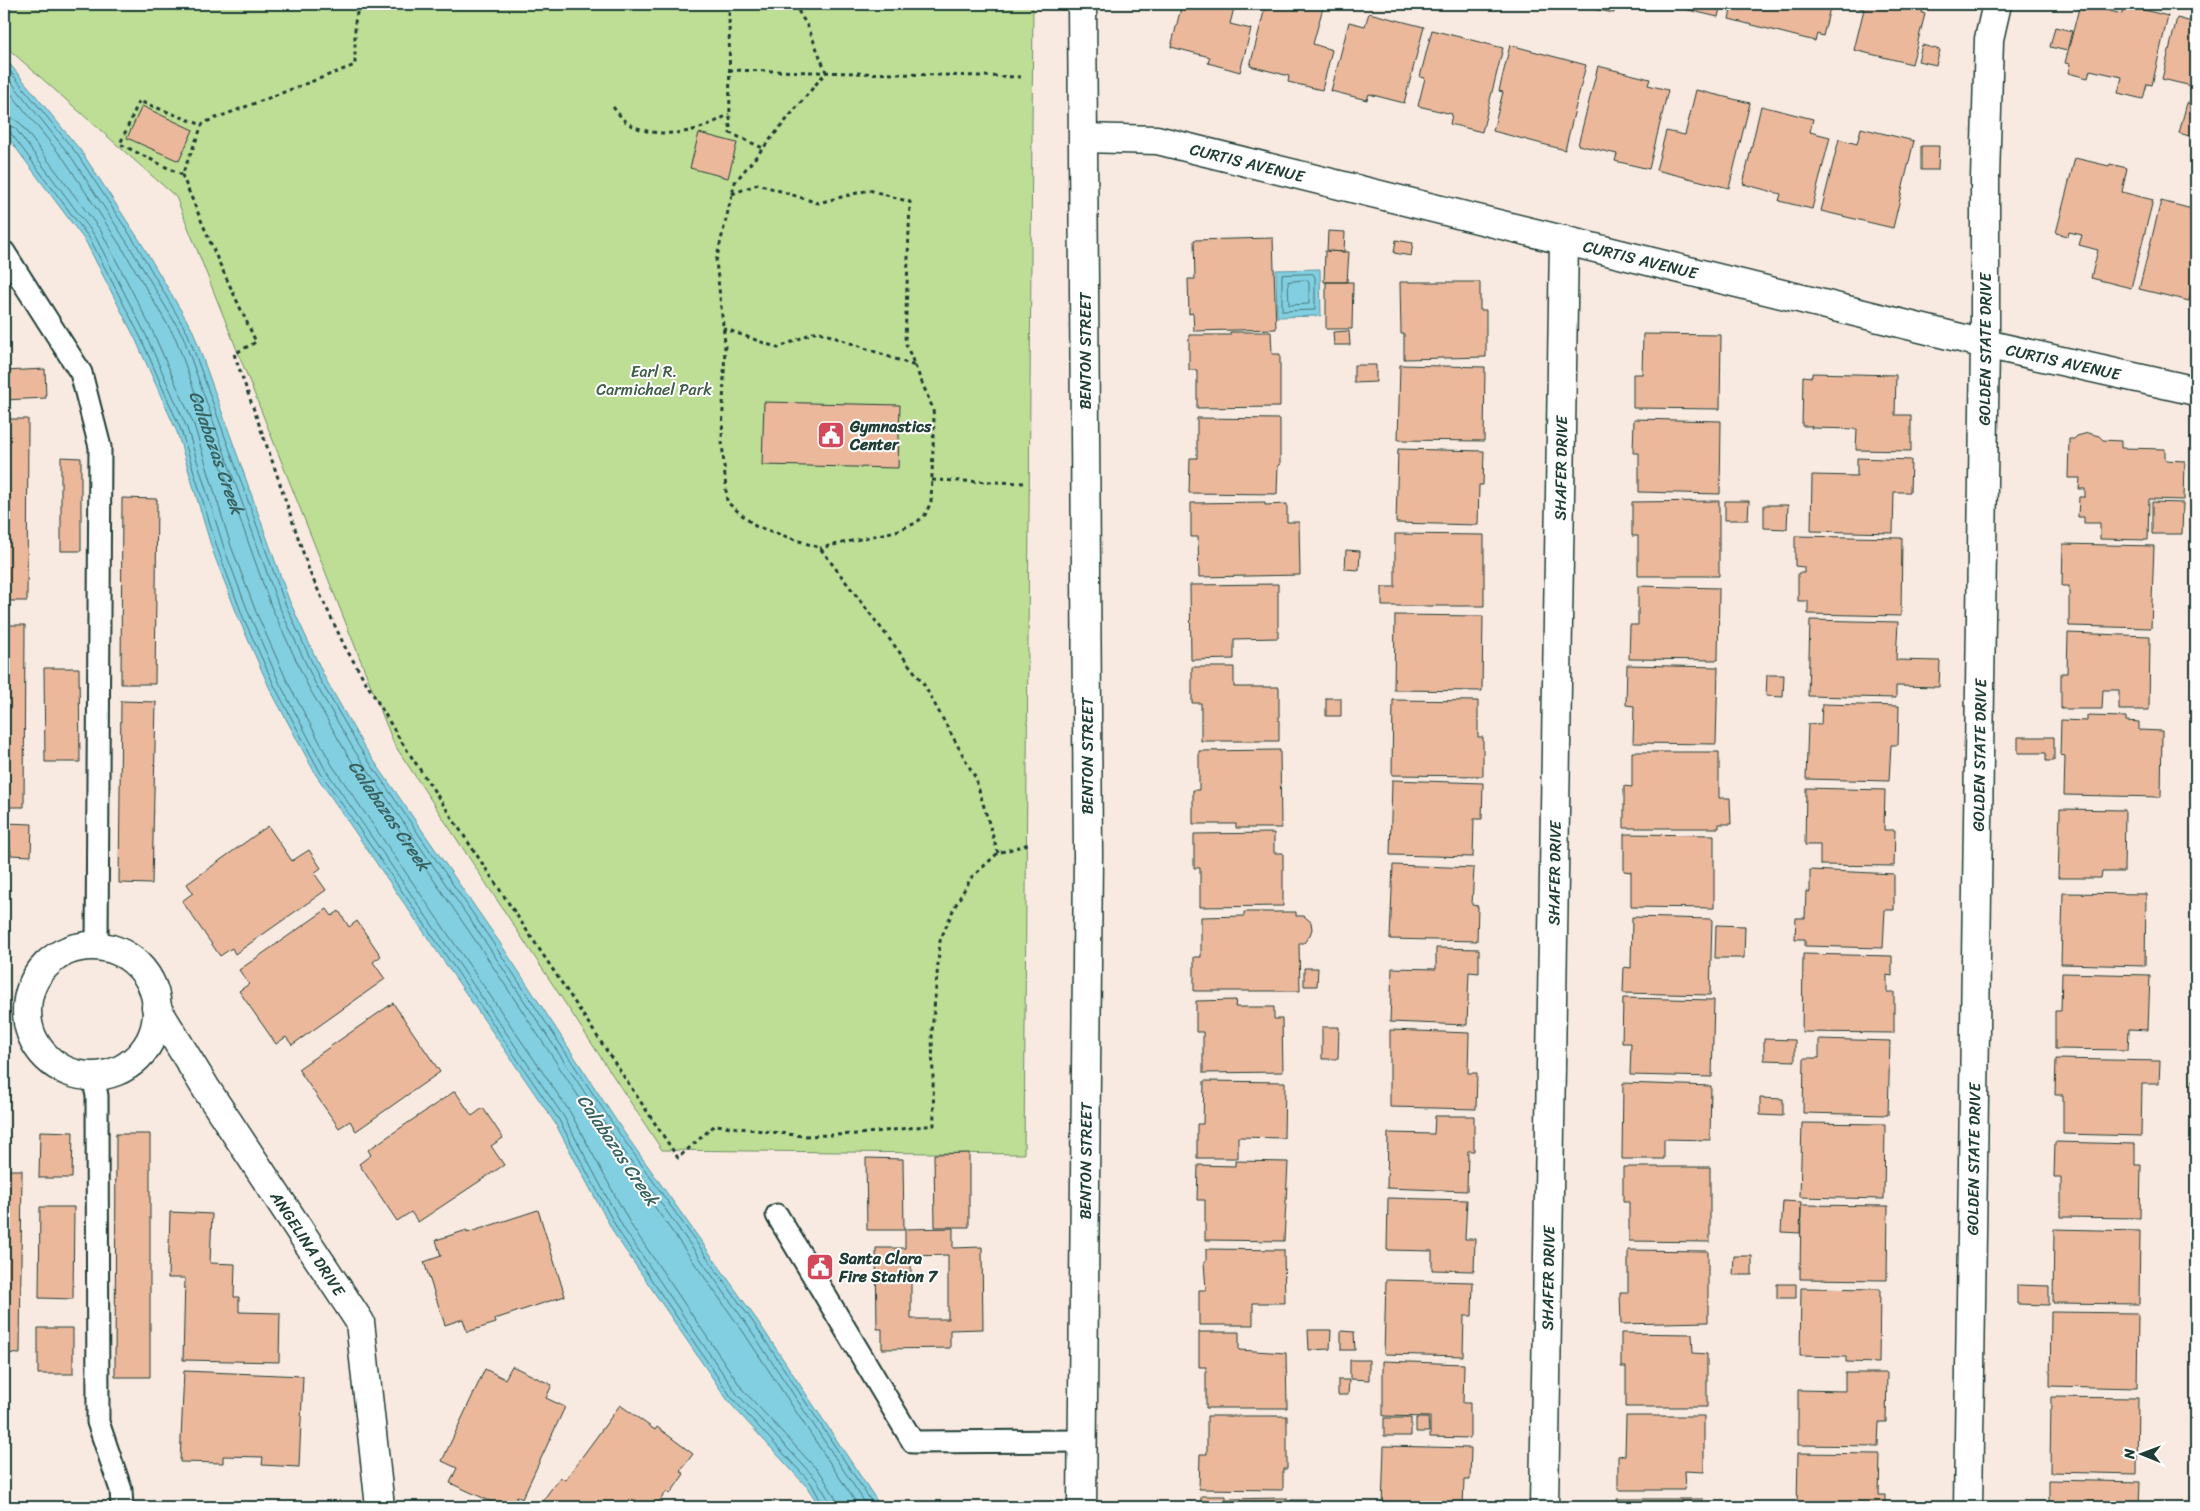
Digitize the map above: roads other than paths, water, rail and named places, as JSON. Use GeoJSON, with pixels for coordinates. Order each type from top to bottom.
{"type":"FeatureCollection","features":[{"type":"Feature","properties":{"kind":"street","name":"BENTON STREET"},"geometry":{"type":"LineString","coordinates":[[1082,4],[1088,854],[1082,1507]]}},
{"type":"Feature","properties":{"kind":"street","name":"GOLDEN STATE DRIVE"},"geometry":{"type":"LineString","coordinates":[[1968,1507],[1985,344],[1984,179],[1989,39],[1997,4]]}},
{"type":"Feature","properties":{"kind":"street","name":"CURTIS AVENUE"},"geometry":{"type":"LineString","coordinates":[[1084,138],[1158,140],[1985,344],[2196,391]]}},
{"type":"Feature","properties":{"kind":"street","name":"SHAFER DRIVE"},"geometry":{"type":"LineString","coordinates":[[1544,1507],[1564,240]]}},
{"type":"Feature","properties":{"kind":"street","name":"ANGELINA DRIVE"},"geometry":{"type":"LineString","coordinates":[[156,1006],[154,1027],[146,1046],[132,1062],[114,1072],[93,1076],[75,1074],[57,1066],[42,1054],[32,1037],[27,1019],[28,999],[34,981],[45,966],[60,954],[78,947],[98,946],[116,950],[131,959],[144,972],[152,989],[156,1006],[207,1090],[360,1322],[380,1507]]}},
{"type":"Feature","properties":{"kind":"lane"},"geometry":{"type":"LineString","coordinates":[[4,252],[81,373],[100,447],[98,946]]}},
{"type":"Feature","properties":{"kind":"lane"},"geometry":{"type":"LineString","coordinates":[[93,1076],[97,1096],[98,1422],[121,1490],[122,1507]]}},
{"type":"Feature","properties":{"kind":"lane"},"geometry":{"type":"LineString","coordinates":[[777,1215],[913,1442],[1083,1441]]}},
{"type":"Feature","properties":{"kind":"water","name":"Calabazas Creek"},"geometry":{"type":"Polygon","coordinates":[[[4,57],[81,151],[140,241],[193,331],[289,600],[325,678],[363,745],[500,943],[623,1131],[759,1323],[881,1507],[820,1507],[807,1487],[729,1402],[615,1235],[555,1123],[316,775],[270,689],[239,619],[213,552],[177,432],[135,338],[86,242],[4,132],[4,57]]]}},
{"type":"Feature","properties":{"kind":"water"},"geometry":{"type":"Polygon","coordinates":[[[1320,269],[1321,316],[1277,317],[1276,270],[1320,269]]]}},
{"type":"Feature","properties":{"kind":"place","name":"Gymnastics Center"},"geometry":{"type":"Point","coordinates":[831,435]}},
{"type":"Feature","properties":{"kind":"place","name":"Santa Clara Fire Station 7"},"geometry":{"type":"Point","coordinates":[820,1267]}},
{"type":"Feature","properties":{"kind":"park label","name":"Earl R. Carmichael Park"},"geometry":{"type":"Point","coordinates":[654,380]}}]}
